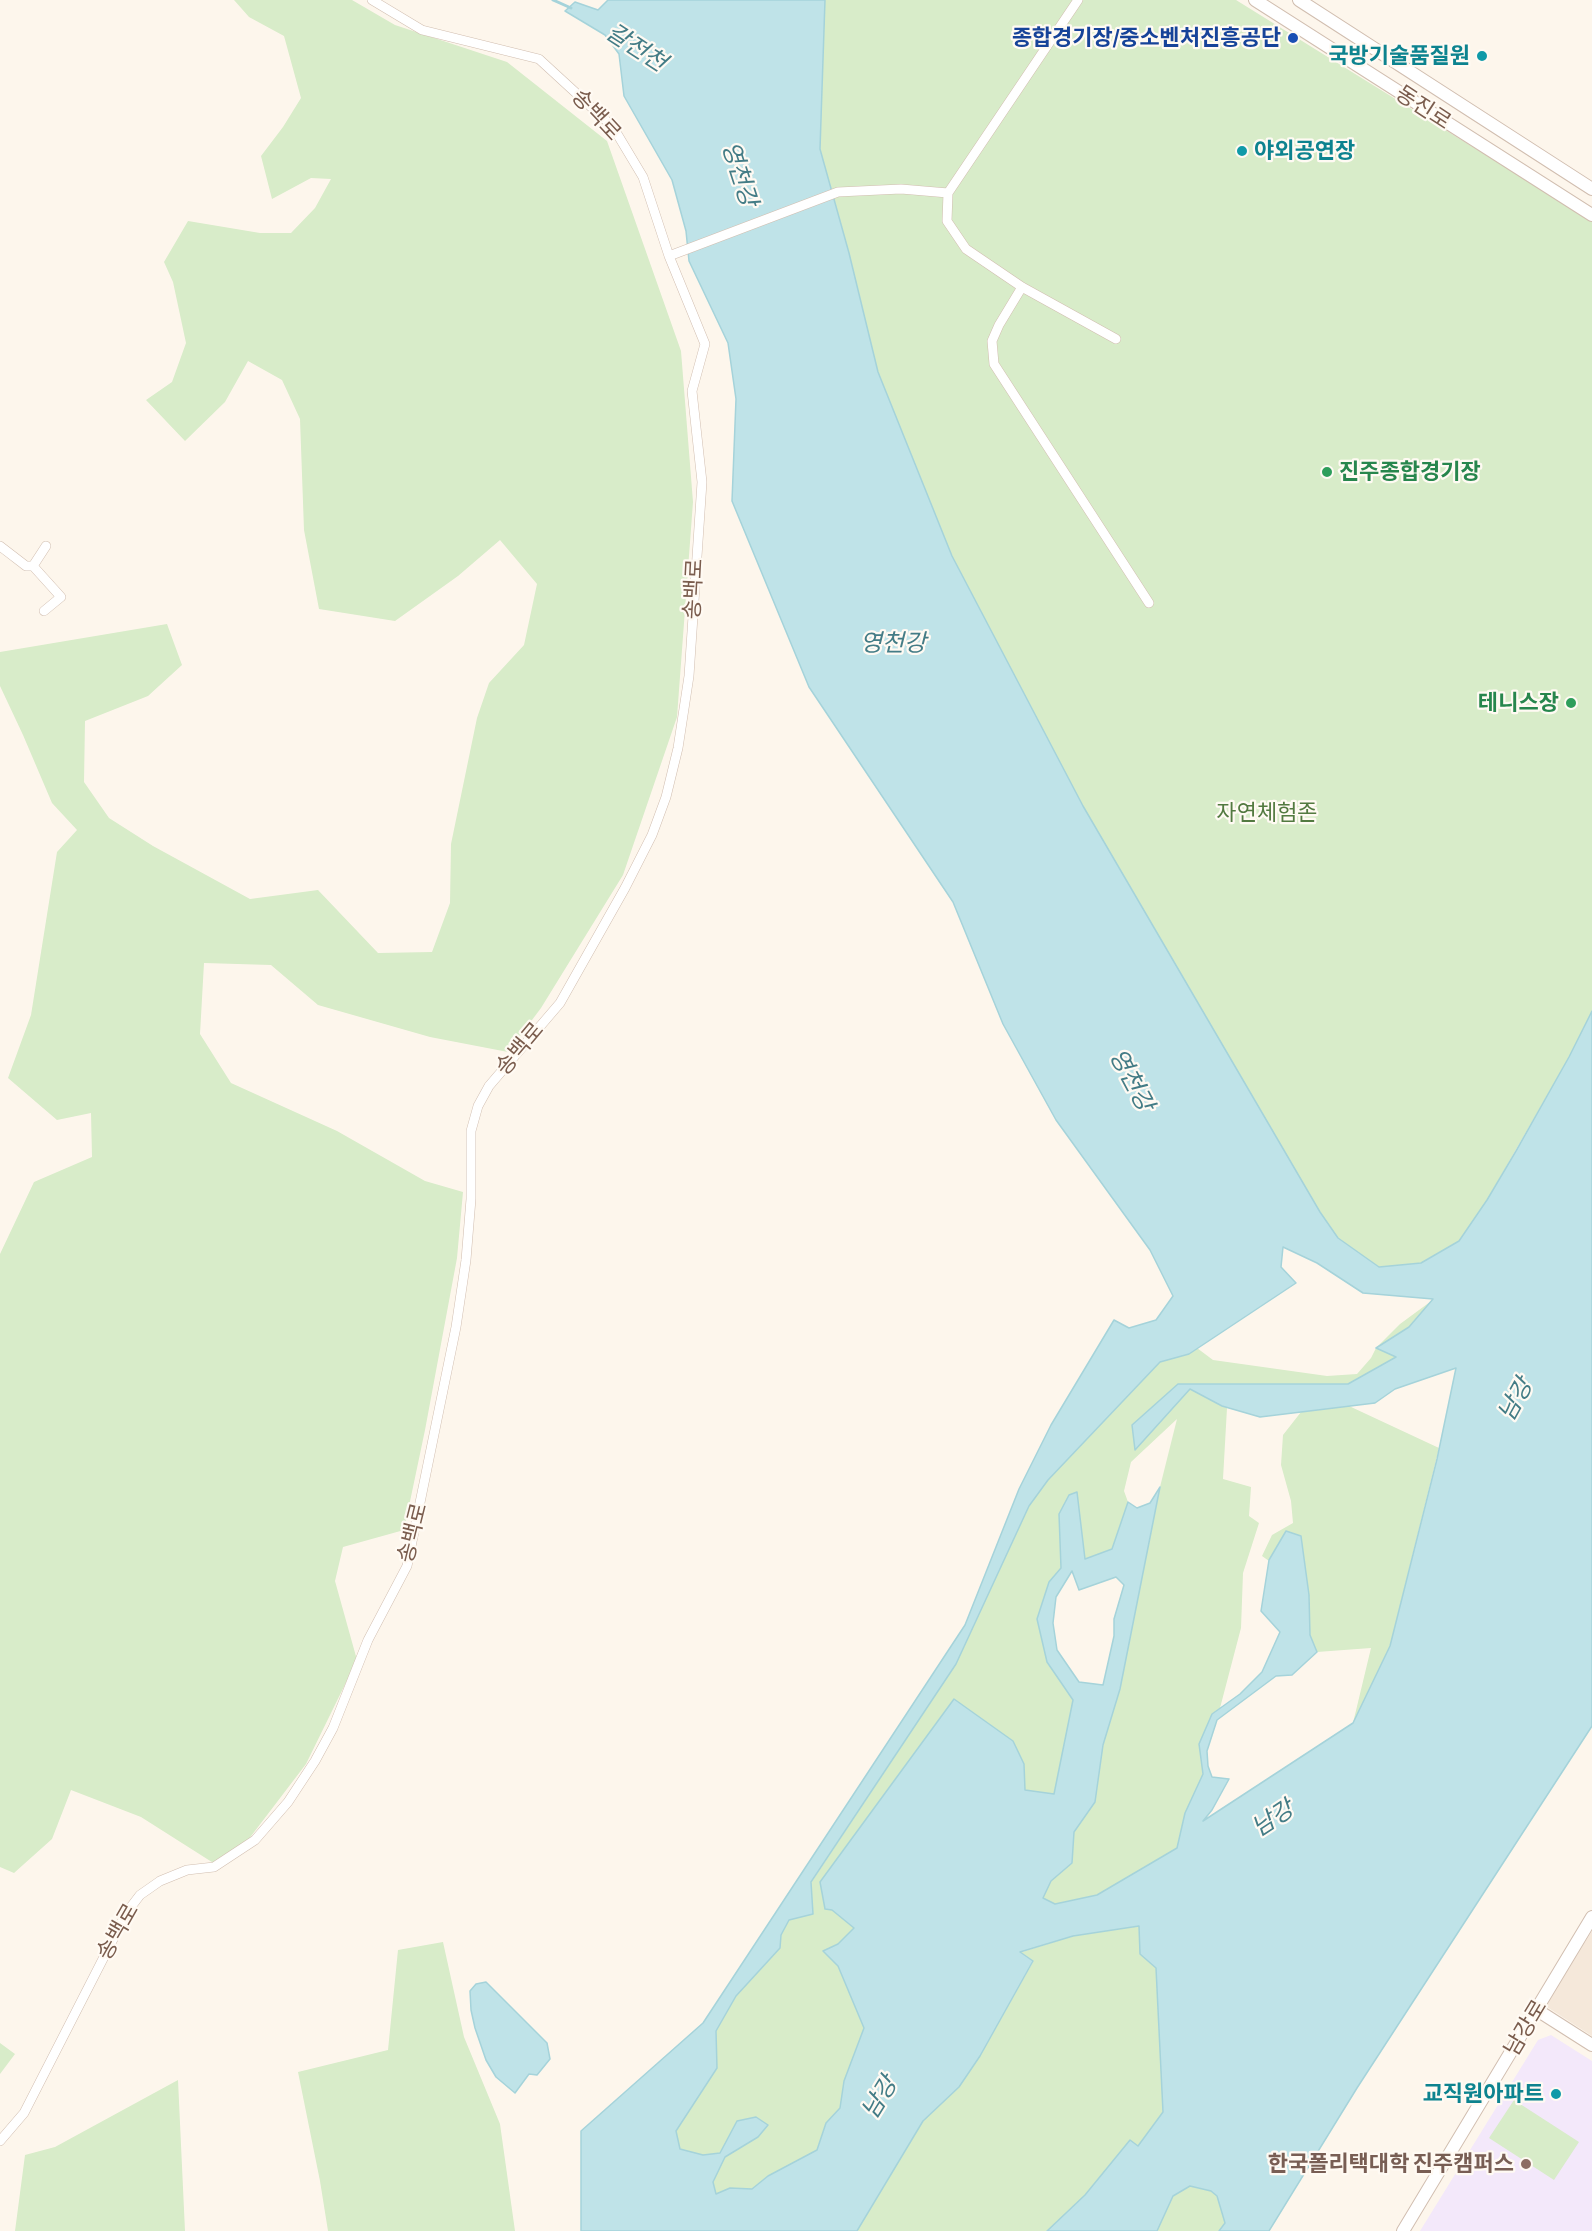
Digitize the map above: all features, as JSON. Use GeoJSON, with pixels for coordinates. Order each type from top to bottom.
{"type":"FeatureCollection","features":[{"type":"Feature","properties":{"kind":"street","name":"송백로"},"geometry":{"type":"LineString","coordinates":[[0,2141],[24,2113],[127,1912],[140,1895],[160,1881],[187,1870],[214,1867],[255,1840],[288,1802],[333,1728],[368,1640],[407,1566],[456,1327],[466,1260],[471,1199],[471,1131],[478,1106],[489,1086],[560,1003],[625,888],[652,835],[666,797],[678,748],[689,676],[702,482],[692,391],[705,344],[669,256],[643,177],[613,128],[539,59],[422,30],[372,0]]}},
{"type":"Feature","properties":{"kind":"street"},"geometry":{"type":"LineString","coordinates":[[1078,0],[948,194],[947,221],[966,249],[1022,287],[1116,339]]}},
{"type":"Feature","properties":{"kind":"street","name":"동진로"},"geometry":{"type":"LineString","coordinates":[[1255,0],[1592,215]]}},
{"type":"Feature","properties":{"kind":"street","name":"동진로"},"geometry":{"type":"LineString","coordinates":[[1299,0],[1592,189]]}},
{"type":"Feature","properties":{"kind":"street"},"geometry":{"type":"LineString","coordinates":[[669,256],[838,192],[901,189],[948,194]]}},
{"type":"Feature","properties":{"kind":"street"},"geometry":{"type":"LineString","coordinates":[[1022,287],[992,341],[994,364],[1149,603]]}},
{"type":"Feature","properties":{"kind":"street"},"geometry":{"type":"LineString","coordinates":[[0,546],[10,556],[26,566],[33,566],[61,597],[45,611]]}},
{"type":"Feature","properties":{"kind":"street"},"geometry":{"type":"LineString","coordinates":[[33,566],[46,546]]}},
{"type":"Feature","properties":{"kind":"street","name":"남강로"},"geometry":{"type":"LineString","coordinates":[[1403,2231],[1592,1917]]}},
{"type":"Feature","properties":{"kind":"street"},"geometry":{"type":"LineString","coordinates":[[1537,2010],[1592,2045]]}},
{"type":"Feature","properties":{"kind":"shaded area"},"geometry":{"type":"Polygon","coordinates":[[[1592,1931],[1592,2036],[1544,2005],[1592,1931]]]}},
{"type":"Feature","properties":{"kind":"shaded area","name":"한국폴리택대학 진주캠퍼스"},"geometry":{"type":"Polygon","coordinates":[[[1551,2035],[1592,2061],[1592,2231],[1420,2231],[1538,2040],[1551,2035]]]}},
{"type":"Feature","properties":{"kind":"green space"},"geometry":{"type":"Polygon","coordinates":[[[234,0],[352,0],[395,25],[507,62],[607,141],[681,351],[693,502],[677,717],[623,875],[541,1008],[508,1052],[430,1037],[318,1005],[271,965],[204,963],[200,1034],[231,1083],[337,1131],[425,1181],[463,1192],[457,1258],[425,1430],[404,1530],[343,1547],[335,1581],[357,1660],[306,1764],[245,1844],[215,1864],[141,1817],[71,1790],[52,1839],[14,1873],[0,1867],[0,1254],[34,1182],[92,1157],[91,1113],[57,1120],[8,1078],[31,1015],[57,852],[77,830],[52,803],[0,686],[0,652],[167,624],[182,665],[148,696],[85,721],[84,782],[109,818],[153,846],[250,899],[318,890],[378,953],[432,952],[450,903],[451,844],[477,718],[489,683],[524,645],[537,584],[500,540],[458,576],[395,621],[319,609],[304,530],[300,419],[282,380],[248,361],[225,402],[185,441],[146,400],[172,382],[186,343],[173,282],[164,262],[188,221],[260,233],[291,233],[315,208],[331,179],[311,178],[272,199],[261,156],[301,98],[284,36],[249,17],[234,0]]]}},
{"type":"Feature","properties":{"kind":"green space","name":"자연체험존"},"geometry":{"type":"Polygon","coordinates":[[[825,0],[1236,0],[1592,221],[1592,1011],[1569,1057],[1487,1200],[1459,1241],[1421,1263],[1379,1267],[1338,1238],[1320,1212],[1083,806],[952,556],[878,372],[849,253],[820,149],[825,0]]]}},
{"type":"Feature","properties":{"kind":"green space"},"geometry":{"type":"Polygon","coordinates":[[[1434,1299],[1409,1327],[1377,1348],[1397,1357],[1348,1384],[1178,1384],[1136,1449],[1190,1389],[1227,1408],[1223,1479],[1251,1487],[1249,1516],[1259,1523],[1243,1573],[1241,1628],[1220,1708],[1212,1714],[1199,1744],[1203,1774],[1185,1813],[1177,1848],[1097,1895],[1055,1904],[1043,1898],[1051,1881],[1072,1863],[1074,1832],[1095,1802],[1103,1745],[1120,1688],[1160,1487],[1177,1419],[1131,1462],[1124,1491],[1128,1502],[1112,1549],[1084,1559],[1061,1543],[1061,1568],[1049,1582],[1047,1662],[1073,1700],[1054,1795],[1025,1790],[1024,1764],[832,1910],[854,1928],[838,1944],[823,1951],[838,1966],[864,2028],[844,2081],[840,2108],[826,2123],[817,2150],[768,2176],[752,2189],[730,2188],[716,2194],[713,2182],[725,2157],[758,2137],[720,2153],[703,2155],[680,2149],[676,2131],[717,2068],[716,2031],[736,1996],[780,1948],[781,1935],[789,1920],[813,1914],[811,1883],[956,1664],[1029,1506],[1048,1480],[1160,1362],[1189,1354],[1197,1348],[1213,1360],[1327,1376],[1357,1374],[1371,1358],[1376,1348],[1400,1324],[1434,1299]]]}},
{"type":"Feature","properties":{"kind":"green space"},"geometry":{"type":"Polygon","coordinates":[[[1349,1406],[1439,1448],[1390,1646],[1353,1723],[1371,1648],[1317,1652],[1310,1635],[1309,1595],[1261,1611],[1269,1561],[1262,1556],[1272,1535],[1293,1523],[1291,1501],[1281,1465],[1283,1435],[1301,1412],[1349,1406]]]}},
{"type":"Feature","properties":{"kind":"green space"},"geometry":{"type":"Polygon","coordinates":[[[1140,1926],[1156,1968],[1163,2112],[1138,2147],[1130,2140],[1085,2195],[1047,2231],[857,2231],[923,2121],[959,2087],[980,2056],[1033,1962],[1019,1953],[1073,1936],[1140,1926]]]}},
{"type":"Feature","properties":{"kind":"green space"},"geometry":{"type":"Polygon","coordinates":[[[443,1942],[464,2037],[500,2124],[515,2231],[328,2231],[298,2072],[388,2050],[398,1950],[443,1942]]]}},
{"type":"Feature","properties":{"kind":"green space"},"geometry":{"type":"Polygon","coordinates":[[[0,2043],[15,2054],[0,2074],[0,2043]]]}},
{"type":"Feature","properties":{"kind":"green space"},"geometry":{"type":"Polygon","coordinates":[[[178,2080],[185,2231],[15,2231],[25,2155],[55,2147],[178,2080]]]}},
{"type":"Feature","properties":{"kind":"green space"},"geometry":{"type":"Polygon","coordinates":[[[1514,2100],[1579,2142],[1554,2180],[1489,2138],[1514,2100]]]}},
{"type":"Feature","properties":{"kind":"green space"},"geometry":{"type":"Polygon","coordinates":[[[1190,2186],[1211,2191],[1218,2196],[1225,2223],[1219,2231],[1157,2231],[1173,2196],[1190,2186]]]}},
{"type":"Feature","properties":{"kind":"water"},"geometry":{"type":"Polygon","coordinates":[[[608,0],[825,0],[820,149],[849,253],[878,372],[952,556],[1083,806],[1320,1212],[1338,1238],[1379,1267],[1421,1263],[1459,1241],[1516,1151],[1592,1011],[1592,1726],[1357,2088],[1269,2231],[1219,2231],[1225,2223],[1217,2196],[1211,2191],[1190,2186],[1173,2196],[1157,2231],[1047,2231],[1085,2195],[1130,2140],[1138,2146],[1163,2112],[1156,1968],[1140,1954],[1139,1926],[1073,1936],[1020,1952],[1033,1961],[980,2056],[959,2087],[923,2121],[857,2231],[581,2231],[581,2131],[703,2023],[965,1625],[1019,1489],[1051,1425],[1114,1320],[1129,1328],[1156,1320],[1173,1296],[1150,1250],[1056,1120],[1003,1024],[953,902],[809,687],[732,501],[736,399],[728,343],[689,261],[686,231],[672,180],[624,96],[619,54],[605,35],[565,11],[575,2],[598,10],[608,0]],[[1283,1247],[1281,1267],[1296,1283],[1189,1354],[1160,1362],[1048,1480],[1029,1506],[956,1664],[811,1882],[813,1914],[789,1920],[781,1935],[780,1948],[736,1996],[716,2031],[717,2068],[676,2131],[680,2149],[703,2155],[720,2153],[737,2121],[756,2117],[768,2125],[758,2137],[725,2157],[713,2182],[716,2194],[730,2188],[752,2189],[768,2176],[817,2150],[826,2123],[840,2108],[844,2081],[864,2028],[838,1966],[823,1951],[838,1944],[854,1928],[832,1910],[825,1909],[820,1882],[954,1699],[1013,1741],[1024,1764],[1025,1790],[1054,1794],[1073,1700],[1047,1662],[1037,1619],[1049,1582],[1061,1568],[1059,1514],[1069,1495],[1077,1492],[1085,1559],[1112,1549],[1128,1502],[1137,1508],[1150,1503],[1160,1487],[1120,1689],[1103,1745],[1095,1802],[1074,1832],[1072,1863],[1051,1881],[1043,1898],[1055,1904],[1097,1895],[1177,1848],[1185,1813],[1203,1774],[1199,1744],[1212,1714],[1240,1694],[1262,1672],[1280,1632],[1261,1611],[1269,1560],[1286,1531],[1301,1536],[1309,1595],[1310,1635],[1317,1652],[1292,1675],[1276,1676],[1217,1720],[1207,1751],[1208,1766],[1212,1777],[1229,1779],[1212,1810],[1203,1821],[1353,1723],[1390,1646],[1437,1459],[1456,1368],[1395,1389],[1375,1403],[1260,1417],[1222,1406],[1190,1389],[1135,1450],[1132,1425],[1178,1384],[1348,1384],[1396,1357],[1376,1348],[1409,1327],[1433,1299],[1363,1293],[1317,1263],[1283,1247]],[[1072,1571],[1056,1597],[1053,1623],[1057,1650],[1079,1682],[1103,1685],[1114,1636],[1114,1619],[1124,1585],[1116,1577],[1079,1590],[1072,1571]]]}},
{"type":"Feature","properties":{"kind":"water"},"geometry":{"type":"Polygon","coordinates":[[[486,1982],[547,2043],[550,2059],[537,2075],[529,2074],[515,2093],[496,2077],[486,2060],[475,2028],[470,1991],[476,1984],[486,1982]]]}},
{"type":"Feature","properties":{"kind":"waterway","name":"갈전천"},"geometry":{"type":"LineString","coordinates":[[553,0],[571,8]]}},
{"type":"Feature","properties":{"kind":"place","name":"종합경기장/중소벤처진흥공단"},"geometry":{"type":"Point","coordinates":[1293,38]}},
{"type":"Feature","properties":{"kind":"place","name":"국방기술품질원"},"geometry":{"type":"Point","coordinates":[1482,56]}},
{"type":"Feature","properties":{"kind":"place","name":"야외공연장"},"geometry":{"type":"Point","coordinates":[1242,151]}},
{"type":"Feature","properties":{"kind":"place","name":"진주종합경기장"},"geometry":{"type":"Point","coordinates":[1327,472]}},
{"type":"Feature","properties":{"kind":"place","name":"테니스장"},"geometry":{"type":"Point","coordinates":[1571,703]}},
{"type":"Feature","properties":{"kind":"place","name":"교직원아파트"},"geometry":{"type":"Point","coordinates":[1556,2094]}},
{"type":"Feature","properties":{"kind":"place","name":"한국폴리택대학 진주캠퍼스"},"geometry":{"type":"Point","coordinates":[1526,2164]}},
{"type":"Feature","properties":{"kind":"water label","name":"영천강"},"geometry":{"type":"Point","coordinates":[739,174]}},
{"type":"Feature","properties":{"kind":"water label","name":"영천강"},"geometry":{"type":"Point","coordinates":[893,644]}},
{"type":"Feature","properties":{"kind":"water label","name":"영천강"},"geometry":{"type":"Point","coordinates":[1131,1080]}},
{"type":"Feature","properties":{"kind":"water label","name":"남강"},"geometry":{"type":"Point","coordinates":[1516,1400]}},
{"type":"Feature","properties":{"kind":"water label","name":"남강"},"geometry":{"type":"Point","coordinates":[1273,1819]}},
{"type":"Feature","properties":{"kind":"water label","name":"남강"},"geometry":{"type":"Point","coordinates":[880,2098]}}]}
